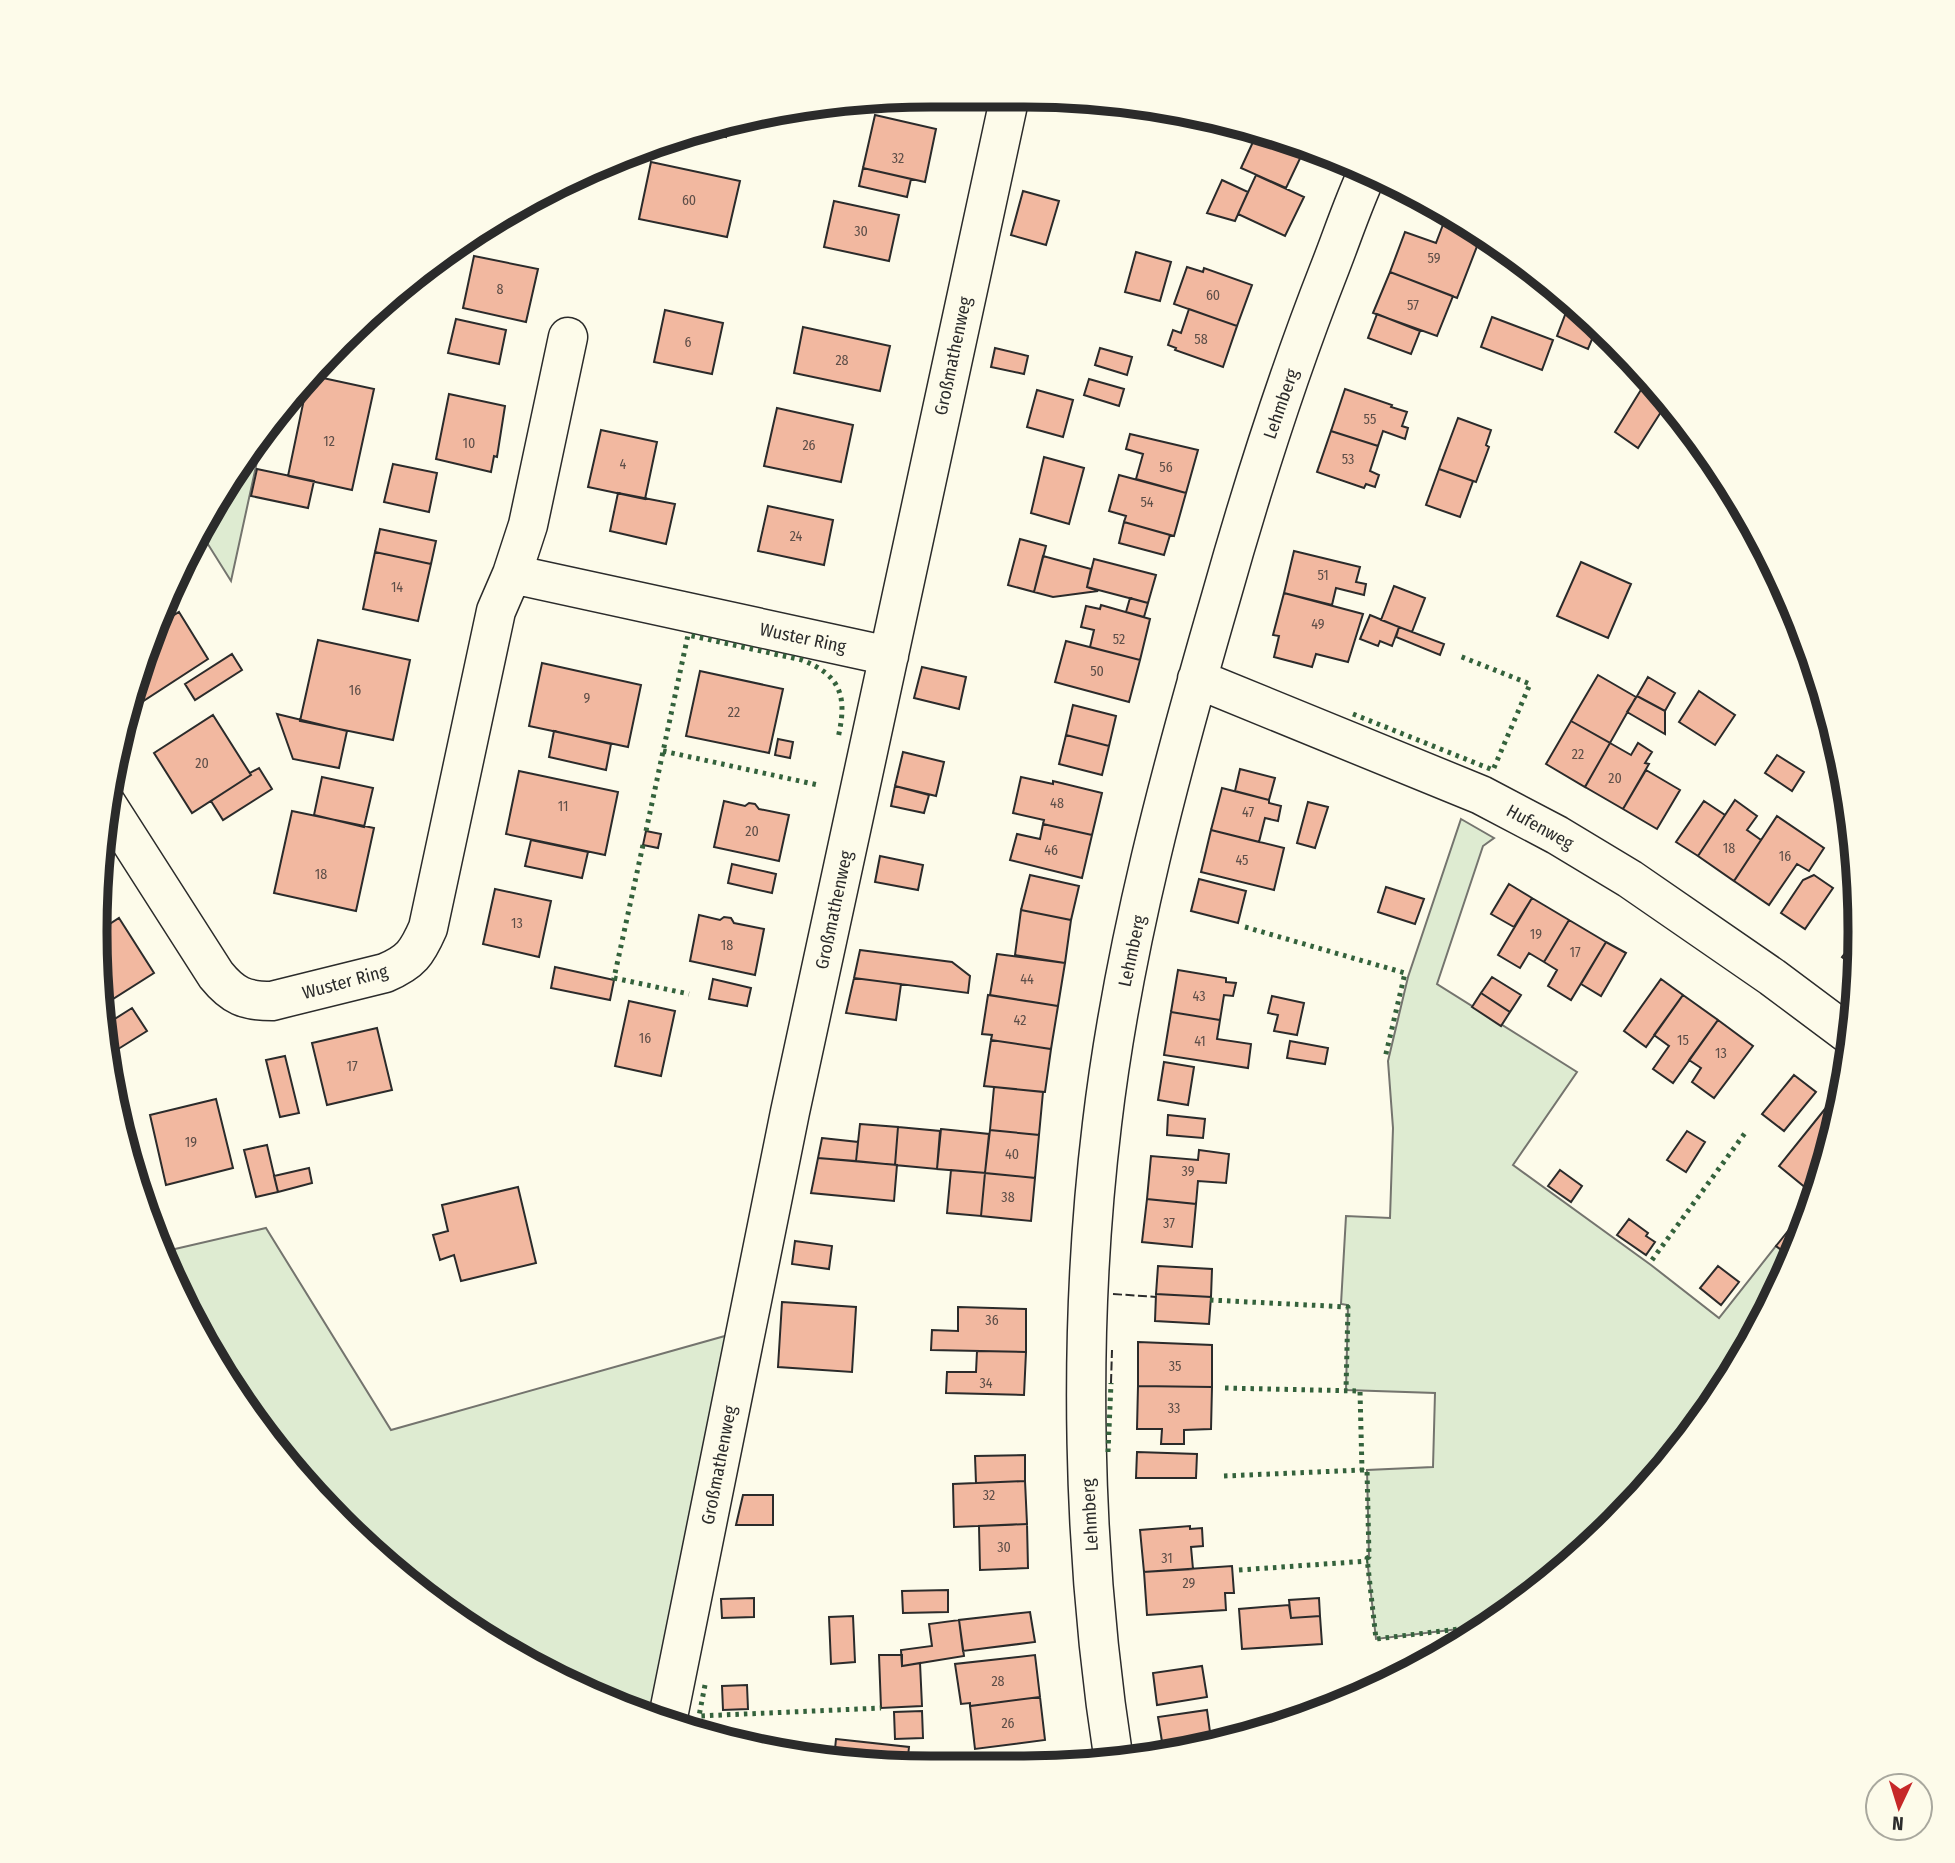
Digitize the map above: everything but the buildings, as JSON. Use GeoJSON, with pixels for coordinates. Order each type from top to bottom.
{"type":"FeatureCollection","features":[{"type":"Feature","properties":{"kind":"street","name":"Großmathenweg"},"geometry":{"type":"LineString","coordinates":[[669,1713],[790,1112],[1007,107]]}},
{"type":"Feature","properties":{"kind":"street","name":"Lehmberg"},"geometry":{"type":"LineString","coordinates":[[1112,1751],[1097,1636],[1088,1493],[1089,1274],[1102,1125],[1120,1009],[1143,897],[1197,678],[1252,490],[1306,329],[1364,181]]}},
{"type":"Feature","properties":{"kind":"street","name":"Wuster Ring"},"geometry":{"type":"LineString","coordinates":[[115,817],[216,975],[228,989],[240,996],[255,1001],[272,1001],[385,973],[402,966],[418,952],[428,928],[496,611],[528,525],[568,337]]}},
{"type":"Feature","properties":{"kind":"street","name":"Wuster Ring"},"geometry":{"type":"LineString","coordinates":[[512,574],[888,656]]}},
{"type":"Feature","properties":{"kind":"street","name":"Hufenweg"},"geometry":{"type":"LineString","coordinates":[[1197,678],[1481,795],[1557,835],[1630,879],[1772,977],[1842,1030]]}},
{"type":"Feature","properties":{"kind":"green space"},"geometry":{"type":"Polygon","coordinates":[[[258,456],[231,581],[206,541],[258,456]]]}},
{"type":"Feature","properties":{"kind":"green space"},"geometry":{"type":"Polygon","coordinates":[[[1461,819],[1494,838],[1483,846],[1437,984],[1577,1072],[1513,1165],[1719,1318],[1776,1246],[1783,1251],[1738,1344],[1709,1390],[1678,1434],[1607,1515],[1526,1586],[1464,1628],[1376,1639],[1367,1558],[1367,1470],[1433,1467],[1435,1393],[1346,1390],[1348,1305],[1341,1304],[1346,1216],[1390,1218],[1393,1128],[1388,1061],[1408,977],[1461,819]]]}},
{"type":"Feature","properties":{"kind":"green space"},"geometry":{"type":"Polygon","coordinates":[[[266,1228],[391,1430],[732,1334],[654,1707],[567,1671],[519,1646],[429,1586],[348,1515],[277,1434],[246,1390],[217,1344],[171,1250],[266,1228]]]}},
{"type":"Feature","properties":{"kind":"hedge"},"geometry":{"type":"LineString","coordinates":[[646,831],[688,635],[802,660],[816,666],[834,681],[839,690],[842,712],[838,738]]}},
{"type":"Feature","properties":{"kind":"hedge"},"geometry":{"type":"LineString","coordinates":[[1353,714],[1493,770],[1530,684],[1457,655]]}},
{"type":"Feature","properties":{"kind":"hedge"},"geometry":{"type":"LineString","coordinates":[[663,751],[818,785]]}},
{"type":"Feature","properties":{"kind":"hedge"},"geometry":{"type":"LineString","coordinates":[[643,845],[614,978],[689,994]]}},
{"type":"Feature","properties":{"kind":"hedge"},"geometry":{"type":"LineString","coordinates":[[1245,927],[1405,973],[1385,1058]]}},
{"type":"Feature","properties":{"kind":"hedge"},"geometry":{"type":"LineString","coordinates":[[1652,1260],[1745,1133]]}},
{"type":"Feature","properties":{"kind":"hedge"},"geometry":{"type":"LineString","coordinates":[[1210,1300],[1348,1307],[1346,1390]]}},
{"type":"Feature","properties":{"kind":"hedge"},"geometry":{"type":"LineString","coordinates":[[1108,1452],[1111,1383]]}},
{"type":"Feature","properties":{"kind":"hedge"},"geometry":{"type":"LineString","coordinates":[[1225,1388],[1360,1391],[1362,1470],[1367,1470],[1367,1558],[1376,1639],[1464,1628]]}},
{"type":"Feature","properties":{"kind":"hedge"},"geometry":{"type":"LineString","coordinates":[[1224,1476],[1362,1470]]}},
{"type":"Feature","properties":{"kind":"hedge"},"geometry":{"type":"LineString","coordinates":[[1239,1570],[1368,1561]]}},
{"type":"Feature","properties":{"kind":"hedge"},"geometry":{"type":"LineString","coordinates":[[705,1685],[699,1716],[881,1708]]}},
{"type":"Feature","properties":{"kind":"fence"},"geometry":{"type":"LineString","coordinates":[[1113,1294],[1156,1297]]}},
{"type":"Feature","properties":{"kind":"fence"},"geometry":{"type":"LineString","coordinates":[[1111,1383],[1112,1350]]}}]}
